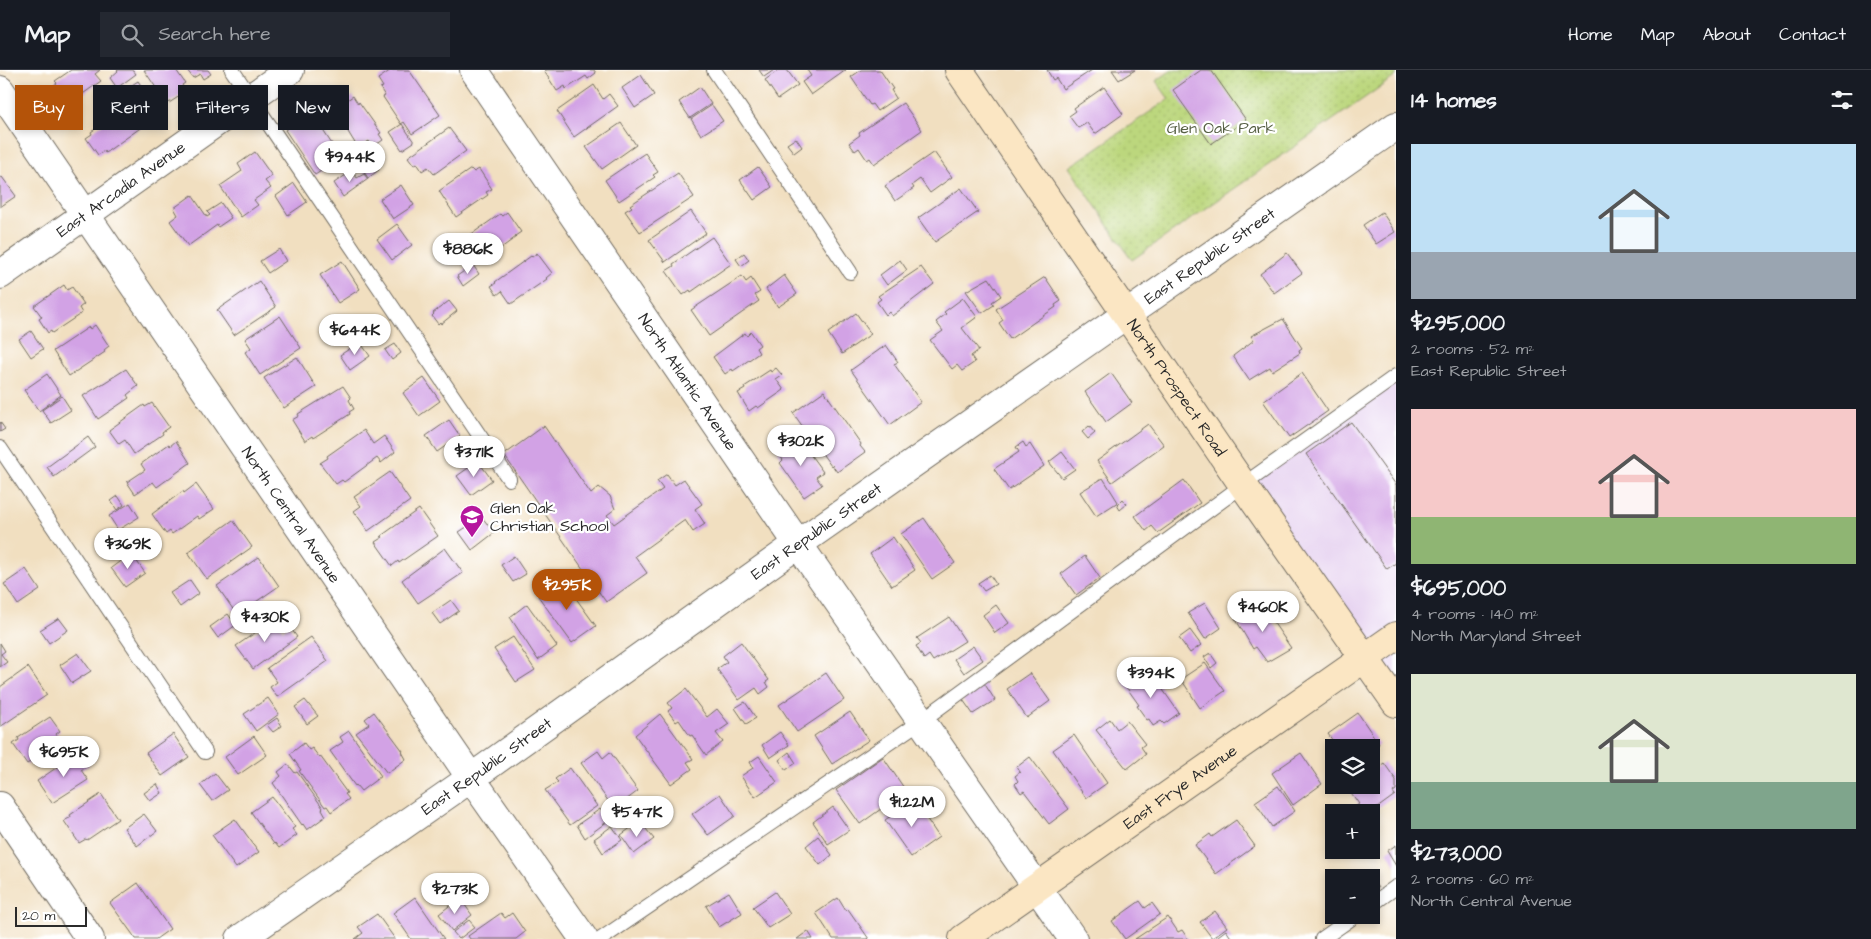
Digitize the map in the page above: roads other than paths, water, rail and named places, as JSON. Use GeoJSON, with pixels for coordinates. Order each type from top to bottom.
{"type":"FeatureCollection","features":[{"type":"Feature","properties":{"kind":"main road","name":"North Prospect Road"},"geometry":{"type":"LineString","coordinates":[[958,70],[1243,485],[1396,703]]}},
{"type":"Feature","properties":{"kind":"main road","name":"East Frye Avenue"},"geometry":{"type":"LineString","coordinates":[[964,939],[1396,636]]}},
{"type":"Feature","properties":{"kind":"street","name":"East Arcadia Avenue"},"geometry":{"type":"LineString","coordinates":[[268,86],[290,70]]}},
{"type":"Feature","properties":{"kind":"street","name":"North Atlantic Avenue"},"geometry":{"type":"LineString","coordinates":[[474,70],[798,544],[1072,939]]}},
{"type":"Feature","properties":{"kind":"street","name":"North Central Avenue"},"geometry":{"type":"LineString","coordinates":[[0,90],[471,778],[584,939]]}},
{"type":"Feature","properties":{"kind":"street","name":"East Republic Street"},"geometry":{"type":"LineString","coordinates":[[240,939],[471,778],[798,544],[1125,314],[1396,126]]}},
{"type":"Feature","properties":{"kind":"street","name":"East Arcadia Avenue"},"geometry":{"type":"LineString","coordinates":[[0,275],[205,130]]}},
{"type":"Feature","properties":{"kind":"street"},"geometry":{"type":"LineString","coordinates":[[0,806],[90,939]]}},
{"type":"Feature","properties":{"kind":"lane"},"geometry":{"type":"LineString","coordinates":[[232,70],[242,85]]}},
{"type":"Feature","properties":{"kind":"lane"},"geometry":{"type":"LineString","coordinates":[[714,70],[850,272]]}},
{"type":"Feature","properties":{"kind":"lane"},"geometry":{"type":"LineString","coordinates":[[268,123],[509,479]]}},
{"type":"Feature","properties":{"kind":"lane"},"geometry":{"type":"LineString","coordinates":[[601,939],[921,721],[1243,485],[1396,376]]}},
{"type":"Feature","properties":{"kind":"lane"},"geometry":{"type":"LineString","coordinates":[[0,448],[205,752]]}},
{"type":"Feature","properties":{"kind":"lane"},"geometry":{"type":"LineString","coordinates":[[1380,898],[1396,887]]}},
{"type":"Feature","properties":{"kind":"lane"},"geometry":{"type":"LineString","coordinates":[[1322,939],[1343,924]]}},
{"type":"Feature","properties":{"kind":"place","name":"Glen Oak Christian School"},"geometry":{"type":"Point","coordinates":[472,538]}},
{"type":"Feature","properties":{"kind":"park label","name":"Glen Oak Park"},"geometry":{"type":"Point","coordinates":[1221,128]}}]}
